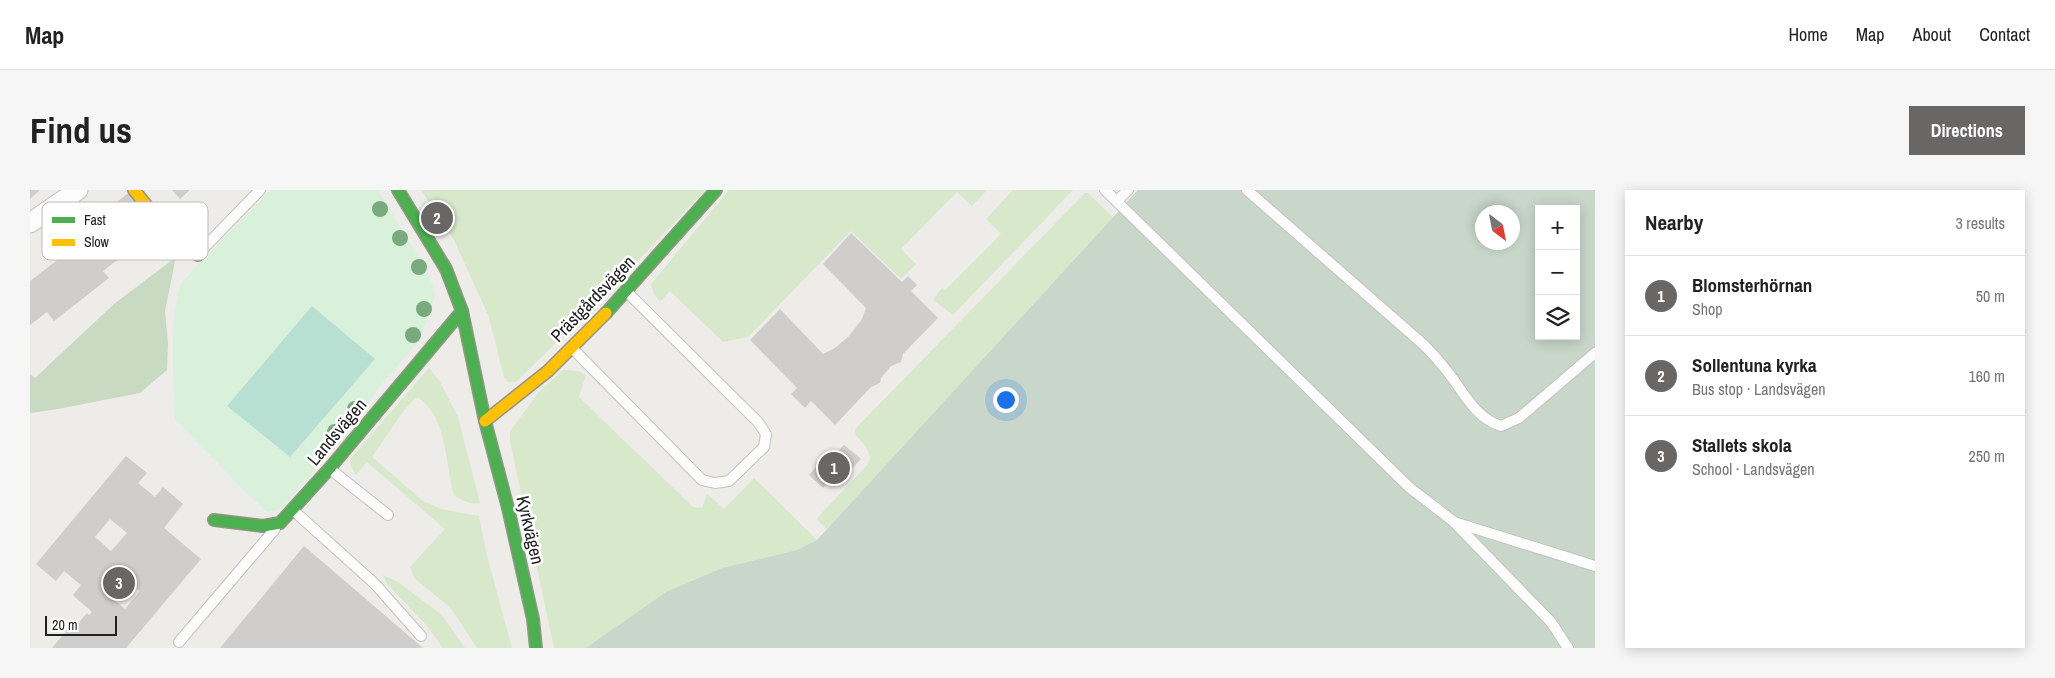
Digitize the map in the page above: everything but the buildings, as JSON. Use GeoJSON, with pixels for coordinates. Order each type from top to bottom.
{"type":"FeatureCollection","features":[{"type":"Feature","properties":{"kind":"street"},"geometry":{"type":"LineString","coordinates":[[61,202],[78,190]]}},
{"type":"Feature","properties":{"kind":"street"},"geometry":{"type":"LineString","coordinates":[[134,190],[144,202]]}},
{"type":"Feature","properties":{"kind":"street"},"geometry":{"type":"LineString","coordinates":[[398,190],[446,269],[462,311],[485,421]]}},
{"type":"Feature","properties":{"kind":"street","name":"Prästgårdsvägen"},"geometry":{"type":"LineString","coordinates":[[485,421],[526,390],[626,292],[716,190]]}},
{"type":"Feature","properties":{"kind":"street"},"geometry":{"type":"LineString","coordinates":[[30,223],[42,215]]}},
{"type":"Feature","properties":{"kind":"street","name":"Landsvägen"},"geometry":{"type":"LineString","coordinates":[[280,523],[330,469],[462,311]]}},
{"type":"Feature","properties":{"kind":"street","name":"Kyrkvägen"},"geometry":{"type":"LineString","coordinates":[[485,421],[510,517],[533,619],[536,648]]}},
{"type":"Feature","properties":{"kind":"street"},"geometry":{"type":"LineString","coordinates":[[214,520],[263,526],[280,523]]}},
{"type":"Feature","properties":{"kind":"lane"},"geometry":{"type":"LineString","coordinates":[[208,244],[260,190]]}},
{"type":"Feature","properties":{"kind":"lane"},"geometry":{"type":"LineString","coordinates":[[1105,190],[1410,488],[1453,521],[1551,622],[1568,648]]}},
{"type":"Feature","properties":{"kind":"lane"},"geometry":{"type":"LineString","coordinates":[[1117,201],[1128,190]]}},
{"type":"Feature","properties":{"kind":"lane"},"geometry":{"type":"LineString","coordinates":[[1248,190],[1424,345],[1447,370],[1474,408],[1489,422],[1501,426],[1519,418],[1595,353]]}},
{"type":"Feature","properties":{"kind":"lane"},"geometry":{"type":"LineString","coordinates":[[571,347],[702,480],[715,483],[729,481],[747,464],[764,447],[766,434],[758,422],[626,292]]}},
{"type":"Feature","properties":{"kind":"lane"},"geometry":{"type":"LineString","coordinates":[[330,469],[388,516]]}},
{"type":"Feature","properties":{"kind":"lane"},"geometry":{"type":"LineString","coordinates":[[293,510],[375,584],[421,636]]}},
{"type":"Feature","properties":{"kind":"lane"},"geometry":{"type":"LineString","coordinates":[[1453,521],[1595,566]]}},
{"type":"Feature","properties":{"kind":"lane"},"geometry":{"type":"LineString","coordinates":[[179,642],[280,523]]}},
{"type":"Feature","properties":{"kind":"green space"},"geometry":{"type":"Polygon","coordinates":[[[270,190],[378,190],[433,285],[435,296],[428,319],[416,344],[281,509],[267,512],[240,487],[175,419],[173,332],[177,298],[181,283],[203,260],[208,260],[208,255],[270,190]]]}},
{"type":"Feature","properties":{"kind":"green space"},"geometry":{"type":"Polygon","coordinates":[[[421,190],[705,190],[618,282],[516,382],[508,382],[504,377],[489,317],[454,240],[421,190]]]}},
{"type":"Feature","properties":{"kind":"green space"},"geometry":{"type":"Polygon","coordinates":[[[729,190],[987,190],[972,206],[957,192],[901,249],[916,264],[901,279],[851,231],[748,337],[723,342],[670,291],[660,302],[654,294],[651,284],[729,190]]]}},
{"type":"Feature","properties":{"kind":"green space"},"geometry":{"type":"Polygon","coordinates":[[[1013,190],[1073,190],[953,315],[933,300],[942,288],[945,290],[1001,234],[986,219],[1013,190]]]}},
{"type":"Feature","properties":{"kind":"green space"},"geometry":{"type":"Polygon","coordinates":[[[1138,190],[1595,190],[1595,648],[586,648],[666,592],[722,568],[797,550],[817,540],[1138,190]]]}},
{"type":"Feature","properties":{"kind":"green space"},"geometry":{"type":"Polygon","coordinates":[[[1085,193],[1088,193],[1113,217],[827,529],[817,519],[869,463],[868,451],[856,436],[855,430],[858,426],[1085,193]]]}},
{"type":"Feature","properties":{"kind":"green space"},"geometry":{"type":"Polygon","coordinates":[[[172,260],[175,260],[165,311],[168,343],[167,370],[140,393],[30,413],[30,374],[35,378],[114,304],[172,260]]]}},
{"type":"Feature","properties":{"kind":"green space"},"geometry":{"type":"Polygon","coordinates":[[[312,306],[375,359],[290,457],[227,406],[312,306]]]}},
{"type":"Feature","properties":{"kind":"green space"},"geometry":{"type":"Polygon","coordinates":[[[429,368],[440,382],[458,417],[480,503],[463,501],[454,495],[440,430],[428,407],[419,398],[415,398],[402,413],[372,457],[423,501],[441,509],[479,516],[487,556],[512,648],[477,648],[451,608],[414,578],[410,567],[445,529],[367,462],[356,475],[351,466],[350,459],[429,368]]]}},
{"type":"Feature","properties":{"kind":"green space"},"geometry":{"type":"Polygon","coordinates":[[[563,370],[578,371],[586,375],[579,397],[693,507],[702,508],[707,494],[724,509],[754,478],[817,540],[797,550],[722,568],[666,592],[586,648],[554,648],[510,441],[510,432],[539,392],[563,370]]]}},
{"type":"Feature","properties":{"kind":"green space"},"geometry":{"type":"Polygon","coordinates":[[[383,575],[398,582],[442,615],[465,648],[443,648],[428,627],[387,584],[383,575]]]}},
{"type":"Feature","properties":{"kind":"traffic: fast"},"geometry":{"type":"LineString","coordinates":[[398,190],[446,269],[462,311],[485,421],[508,508],[533,619],[536,648]]}},
{"type":"Feature","properties":{"kind":"traffic: fast"},"geometry":{"type":"LineString","coordinates":[[606,313],[716,190]]}},
{"type":"Feature","properties":{"kind":"traffic: fast"},"geometry":{"type":"LineString","coordinates":[[214,520],[263,526],[280,523],[329,469],[462,311]]}},
{"type":"Feature","properties":{"kind":"traffic: slow"},"geometry":{"type":"LineString","coordinates":[[134,190],[144,202]]}},
{"type":"Feature","properties":{"kind":"traffic: slow"},"geometry":{"type":"LineString","coordinates":[[485,421],[548,371],[606,313]]}},
{"type":"Feature","properties":{"kind":"place","name":"Sollentuna kyrka"},"geometry":{"type":"Point","coordinates":[437,218]}},
{"type":"Feature","properties":{"kind":"place","name":"Blomsterhörnan"},"geometry":{"type":"Point","coordinates":[834,468]}},
{"type":"Feature","properties":{"kind":"place","name":"Stallets skola"},"geometry":{"type":"Point","coordinates":[119,583]}}]}
